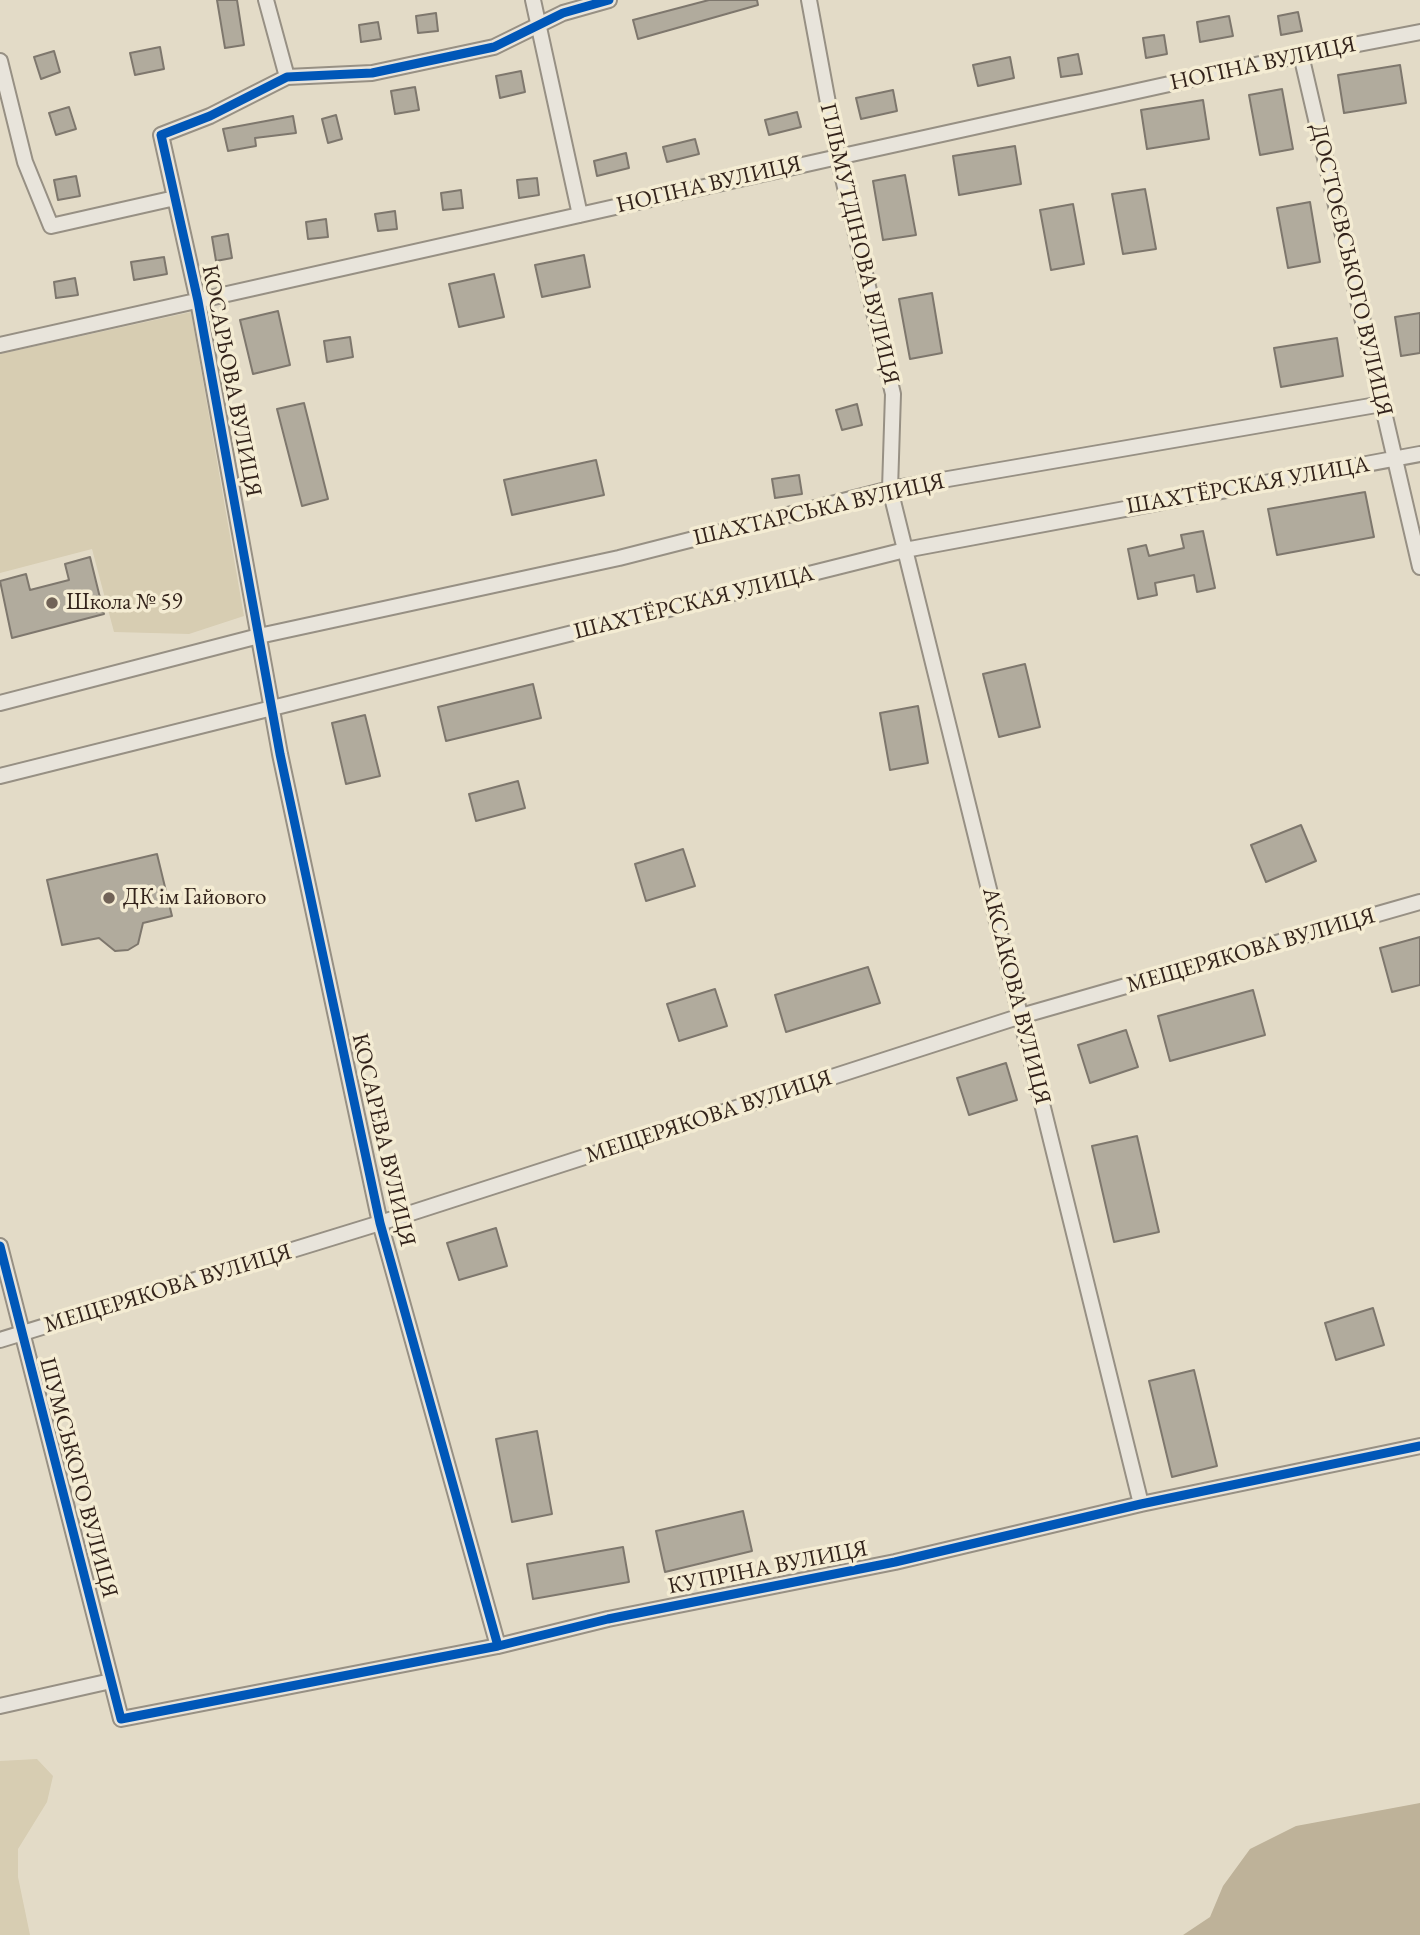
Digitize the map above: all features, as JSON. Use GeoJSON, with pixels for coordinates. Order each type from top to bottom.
{"type":"FeatureCollection","features":[{"type":"Feature","properties":{"kind":"street"},"geometry":{"type":"LineString","coordinates":[[266,0],[287,77],[372,73],[494,47],[539,23],[609,0]]}},
{"type":"Feature","properties":{"kind":"street"},"geometry":{"type":"LineString","coordinates":[[533,0],[580,215]]}},
{"type":"Feature","properties":{"kind":"street","name":"ГІЛЬМУТДІНОВА ВУЛИЦЯ"},"geometry":{"type":"LineString","coordinates":[[808,0],[838,156],[893,394],[890,489]]}},
{"type":"Feature","properties":{"kind":"street","name":"НОГІНА ВУЛИЦЯ"},"geometry":{"type":"LineString","coordinates":[[0,345],[838,156],[1301,55],[1420,32]]}},
{"type":"Feature","properties":{"kind":"street","name":"ДОСТОЄВСЬКОГО ВУЛИЦЯ"},"geometry":{"type":"LineString","coordinates":[[1301,55],[1420,567]]}},
{"type":"Feature","properties":{"kind":"street"},"geometry":{"type":"LineString","coordinates":[[0,61],[25,162],[51,226],[175,198]]}},
{"type":"Feature","properties":{"kind":"street","name":"КОСАРЬОВА ВУЛИЦЯ"},"geometry":{"type":"LineString","coordinates":[[259,636],[198,301],[161,135],[210,116],[287,77]]}},
{"type":"Feature","properties":{"kind":"street","name":"ШАХТАРСЬКА ВУЛИЦЯ"},"geometry":{"type":"LineString","coordinates":[[0,703],[259,636],[619,558],[890,489],[1382,404]]}},
{"type":"Feature","properties":{"kind":"street","name":"ШАХТЁРСКАЯ УЛИЦА"},"geometry":{"type":"LineString","coordinates":[[0,776],[905,550],[1420,454]]}},
{"type":"Feature","properties":{"kind":"street","name":"АКСАКОВА ВУЛИЦЯ"},"geometry":{"type":"LineString","coordinates":[[890,489],[1141,1504]]}},
{"type":"Feature","properties":{"kind":"street","name":"КОСАРЕВА ВУЛИЦЯ"},"geometry":{"type":"LineString","coordinates":[[259,636],[272,710],[380,1223],[498,1646]]}},
{"type":"Feature","properties":{"kind":"street","name":"МЕЩЕРЯКОВА ВУЛИЦЯ"},"geometry":{"type":"LineString","coordinates":[[0,1340],[380,1223],[1021,1016],[1420,902]]}},
{"type":"Feature","properties":{"kind":"street","name":"ШУМСЬКОГО ВУЛИЦЯ"},"geometry":{"type":"LineString","coordinates":[[0,1246],[121,1719]]}},
{"type":"Feature","properties":{"kind":"street","name":"КУПРІНА ВУЛИЦЯ"},"geometry":{"type":"LineString","coordinates":[[121,1719],[498,1646],[608,1619],[895,1562],[1141,1504],[1420,1446]]}},
{"type":"Feature","properties":{"kind":"street"},"geometry":{"type":"LineString","coordinates":[[0,1706],[111,1681]]}},
{"type":"Feature","properties":{"kind":"shaded area"},"geometry":{"type":"Polygon","coordinates":[[[191,312],[244,616],[189,634],[114,632],[92,549],[0,573],[0,354],[191,312]]]}},
{"type":"Feature","properties":{"kind":"shaded area"},"geometry":{"type":"Polygon","coordinates":[[[37,1759],[53,1776],[47,1802],[18,1849],[18,1877],[30,1935],[0,1935],[0,1761],[37,1759]]]}},
{"type":"Feature","properties":{"kind":"shaded area"},"geometry":{"type":"Polygon","coordinates":[[[1420,1803],[1420,1935],[1183,1935],[1210,1917],[1223,1886],[1250,1849],[1296,1826],[1420,1803]]]}},
{"type":"Feature","properties":{"kind":"building"},"geometry":{"type":"Polygon","coordinates":[[[217,0],[237,0],[244,45],[225,48],[217,0]]]}},
{"type":"Feature","properties":{"kind":"building"},"geometry":{"type":"Polygon","coordinates":[[[709,0],[757,0],[758,5],[638,39],[633,20],[709,0]]]}},
{"type":"Feature","properties":{"kind":"building"},"geometry":{"type":"Polygon","coordinates":[[[1298,12],[1302,31],[1281,35],[1278,16],[1298,12]]]}},
{"type":"Feature","properties":{"kind":"building"},"geometry":{"type":"Polygon","coordinates":[[[436,13],[438,31],[418,33],[416,16],[436,13]]]}},
{"type":"Feature","properties":{"kind":"building"},"geometry":{"type":"Polygon","coordinates":[[[1229,16],[1233,36],[1200,42],[1197,22],[1229,16]]]}},
{"type":"Feature","properties":{"kind":"building"},"geometry":{"type":"Polygon","coordinates":[[[378,22],[381,39],[361,42],[359,25],[378,22]]]}},
{"type":"Feature","properties":{"kind":"building"},"geometry":{"type":"Polygon","coordinates":[[[1164,35],[1167,54],[1146,58],[1143,38],[1164,35]]]}},
{"type":"Feature","properties":{"kind":"building"},"geometry":{"type":"Polygon","coordinates":[[[160,47],[164,69],[135,75],[130,53],[160,47]]]}},
{"type":"Feature","properties":{"kind":"building"},"geometry":{"type":"Polygon","coordinates":[[[54,51],[60,72],[41,79],[34,57],[54,51]]]}},
{"type":"Feature","properties":{"kind":"building"},"geometry":{"type":"Polygon","coordinates":[[[1078,54],[1082,74],[1061,77],[1058,58],[1078,54]]]}},
{"type":"Feature","properties":{"kind":"building"},"geometry":{"type":"Polygon","coordinates":[[[1010,57],[1014,78],[978,86],[973,65],[1010,57]]]}},
{"type":"Feature","properties":{"kind":"building"},"geometry":{"type":"Polygon","coordinates":[[[1400,65],[1406,103],[1344,113],[1338,75],[1400,65]]]}},
{"type":"Feature","properties":{"kind":"building"},"geometry":{"type":"Polygon","coordinates":[[[521,71],[525,92],[500,98],[496,76],[521,71]]]}},
{"type":"Feature","properties":{"kind":"building"},"geometry":{"type":"Polygon","coordinates":[[[415,87],[419,110],[395,114],[391,91],[415,87]]]}},
{"type":"Feature","properties":{"kind":"building"},"geometry":{"type":"Polygon","coordinates":[[[1282,89],[1293,149],[1260,155],[1249,95],[1282,89]]]}},
{"type":"Feature","properties":{"kind":"building"},"geometry":{"type":"Polygon","coordinates":[[[893,90],[897,111],[861,119],[856,98],[893,90]]]}},
{"type":"Feature","properties":{"kind":"building"},"geometry":{"type":"Polygon","coordinates":[[[1203,100],[1209,139],[1147,149],[1141,110],[1203,100]]]}},
{"type":"Feature","properties":{"kind":"building"},"geometry":{"type":"Polygon","coordinates":[[[69,107],[76,129],[56,135],[49,113],[69,107]]]}},
{"type":"Feature","properties":{"kind":"building"},"geometry":{"type":"Polygon","coordinates":[[[797,112],[801,127],[769,135],[765,120],[797,112]]]}},
{"type":"Feature","properties":{"kind":"building"},"geometry":{"type":"Polygon","coordinates":[[[336,115],[342,139],[328,143],[322,119],[336,115]]]}},
{"type":"Feature","properties":{"kind":"building"},"geometry":{"type":"Polygon","coordinates":[[[293,116],[296,133],[255,138],[256,146],[228,151],[223,129],[293,116]]]}},
{"type":"Feature","properties":{"kind":"building"},"geometry":{"type":"Polygon","coordinates":[[[695,139],[699,154],[667,162],[663,147],[695,139]]]}},
{"type":"Feature","properties":{"kind":"building"},"geometry":{"type":"Polygon","coordinates":[[[1015,146],[1021,184],[959,195],[953,156],[1015,146]]]}},
{"type":"Feature","properties":{"kind":"building"},"geometry":{"type":"Polygon","coordinates":[[[626,153],[629,168],[597,176],[594,161],[626,153]]]}},
{"type":"Feature","properties":{"kind":"building"},"geometry":{"type":"Polygon","coordinates":[[[905,175],[916,235],[883,240],[873,181],[905,175]]]}},
{"type":"Feature","properties":{"kind":"building"},"geometry":{"type":"Polygon","coordinates":[[[76,176],[80,196],[58,200],[54,180],[76,176]]]}},
{"type":"Feature","properties":{"kind":"building"},"geometry":{"type":"Polygon","coordinates":[[[537,178],[539,195],[519,198],[517,180],[537,178]]]}},
{"type":"Feature","properties":{"kind":"building"},"geometry":{"type":"Polygon","coordinates":[[[1145,189],[1156,249],[1123,254],[1112,194],[1145,189]]]}},
{"type":"Feature","properties":{"kind":"building"},"geometry":{"type":"Polygon","coordinates":[[[461,190],[463,208],[443,210],[441,193],[461,190]]]}},
{"type":"Feature","properties":{"kind":"building"},"geometry":{"type":"Polygon","coordinates":[[[1310,202],[1320,262],[1288,268],[1277,208],[1310,202]]]}},
{"type":"Feature","properties":{"kind":"building"},"geometry":{"type":"Polygon","coordinates":[[[1073,204],[1084,264],[1051,270],[1040,210],[1073,204]]]}},
{"type":"Feature","properties":{"kind":"building"},"geometry":{"type":"Polygon","coordinates":[[[395,211],[397,229],[378,231],[375,214],[395,211]]]}},
{"type":"Feature","properties":{"kind":"building"},"geometry":{"type":"Polygon","coordinates":[[[326,219],[328,237],[308,239],[306,222],[326,219]]]}},
{"type":"Feature","properties":{"kind":"building"},"geometry":{"type":"Polygon","coordinates":[[[228,234],[232,258],[216,261],[212,237],[228,234]]]}},
{"type":"Feature","properties":{"kind":"building"},"geometry":{"type":"Polygon","coordinates":[[[584,255],[590,287],[542,297],[535,265],[584,255]]]}},
{"type":"Feature","properties":{"kind":"building"},"geometry":{"type":"Polygon","coordinates":[[[164,257],[167,274],[134,280],[131,262],[164,257]]]}},
{"type":"Feature","properties":{"kind":"building"},"geometry":{"type":"Polygon","coordinates":[[[494,274],[504,317],[459,327],[449,284],[494,274]]]}},
{"type":"Feature","properties":{"kind":"building"},"geometry":{"type":"Polygon","coordinates":[[[75,278],[78,295],[56,298],[54,282],[75,278]]]}},
{"type":"Feature","properties":{"kind":"building"},"geometry":{"type":"Polygon","coordinates":[[[932,293],[942,353],[910,359],[899,299],[932,293]]]}},
{"type":"Feature","properties":{"kind":"building"},"geometry":{"type":"Polygon","coordinates":[[[278,311],[290,365],[253,374],[240,320],[278,311]]]}},
{"type":"Feature","properties":{"kind":"building"},"geometry":{"type":"Polygon","coordinates":[[[1420,313],[1420,353],[1401,356],[1395,317],[1420,313]]]}},
{"type":"Feature","properties":{"kind":"building"},"geometry":{"type":"Polygon","coordinates":[[[350,337],[353,357],[327,362],[324,341],[350,337]]]}},
{"type":"Feature","properties":{"kind":"building"},"geometry":{"type":"Polygon","coordinates":[[[1337,338],[1343,376],[1281,387],[1274,348],[1337,338]]]}},
{"type":"Feature","properties":{"kind":"building"},"geometry":{"type":"Polygon","coordinates":[[[304,403],[328,499],[302,506],[277,409],[304,403]]]}},
{"type":"Feature","properties":{"kind":"building"},"geometry":{"type":"Polygon","coordinates":[[[857,404],[862,425],[842,430],[836,410],[857,404]]]}},
{"type":"Feature","properties":{"kind":"building"},"geometry":{"type":"Polygon","coordinates":[[[596,460],[604,495],[512,515],[504,480],[596,460]]]}},
{"type":"Feature","properties":{"kind":"building"},"geometry":{"type":"Polygon","coordinates":[[[799,475],[802,494],[775,498],[772,479],[799,475]]]}},
{"type":"Feature","properties":{"kind":"building"},"geometry":{"type":"Polygon","coordinates":[[[1365,492],[1374,537],[1277,555],[1268,509],[1365,492]]]}},
{"type":"Feature","properties":{"kind":"building"},"geometry":{"type":"Polygon","coordinates":[[[1203,531],[1215,588],[1197,592],[1194,575],[1155,583],[1157,595],[1138,599],[1128,549],[1146,545],[1149,556],[1184,548],[1181,535],[1203,531]]]}},
{"type":"Feature","properties":{"kind":"building","name":"Школа № 59"},"geometry":{"type":"Polygon","coordinates":[[[90,557],[104,614],[12,638],[0,581],[26,574],[30,590],[69,580],[65,564],[90,557]]]}},
{"type":"Feature","properties":{"kind":"building"},"geometry":{"type":"Polygon","coordinates":[[[1025,664],[1040,727],[999,737],[983,674],[1025,664]]]}},
{"type":"Feature","properties":{"kind":"building"},"geometry":{"type":"Polygon","coordinates":[[[533,684],[541,718],[446,741],[438,707],[533,684]]]}},
{"type":"Feature","properties":{"kind":"building"},"geometry":{"type":"Polygon","coordinates":[[[918,706],[928,763],[890,770],[880,713],[918,706]]]}},
{"type":"Feature","properties":{"kind":"building"},"geometry":{"type":"Polygon","coordinates":[[[365,715],[380,776],[346,784],[332,723],[365,715]]]}},
{"type":"Feature","properties":{"kind":"building"},"geometry":{"type":"Polygon","coordinates":[[[518,781],[525,808],[476,821],[469,794],[518,781]]]}},
{"type":"Feature","properties":{"kind":"building"},"geometry":{"type":"Polygon","coordinates":[[[1301,825],[1316,861],[1266,882],[1251,845],[1301,825]]]}},
{"type":"Feature","properties":{"kind":"building"},"geometry":{"type":"Polygon","coordinates":[[[683,849],[695,886],[646,901],[635,864],[683,849]]]}},
{"type":"Feature","properties":{"kind":"building","name":"ДК ім Гайового"},"geometry":{"type":"Polygon","coordinates":[[[157,854],[172,916],[143,923],[138,944],[128,950],[115,951],[99,938],[62,945],[47,880],[157,854]]]}},
{"type":"Feature","properties":{"kind":"building"},"geometry":{"type":"Polygon","coordinates":[[[1420,937],[1420,985],[1392,992],[1380,948],[1420,937]]]}},
{"type":"Feature","properties":{"kind":"building"},"geometry":{"type":"Polygon","coordinates":[[[868,967],[880,1003],[786,1032],[775,995],[868,967]]]}},
{"type":"Feature","properties":{"kind":"building"},"geometry":{"type":"Polygon","coordinates":[[[715,989],[727,1026],[679,1041],[667,1004],[715,989]]]}},
{"type":"Feature","properties":{"kind":"building"},"geometry":{"type":"Polygon","coordinates":[[[1253,990],[1265,1035],[1170,1061],[1158,1016],[1253,990]]]}},
{"type":"Feature","properties":{"kind":"building"},"geometry":{"type":"Polygon","coordinates":[[[1126,1030],[1138,1067],[1090,1083],[1078,1045],[1126,1030]]]}},
{"type":"Feature","properties":{"kind":"building"},"geometry":{"type":"Polygon","coordinates":[[[1006,1063],[1017,1100],[969,1115],[957,1078],[1006,1063]]]}},
{"type":"Feature","properties":{"kind":"building"},"geometry":{"type":"Polygon","coordinates":[[[1137,1136],[1159,1232],[1114,1242],[1092,1146],[1137,1136]]]}},
{"type":"Feature","properties":{"kind":"building"},"geometry":{"type":"Polygon","coordinates":[[[496,1228],[507,1266],[459,1280],[447,1243],[496,1228]]]}},
{"type":"Feature","properties":{"kind":"building"},"geometry":{"type":"Polygon","coordinates":[[[1373,1308],[1384,1345],[1336,1360],[1325,1323],[1373,1308]]]}},
{"type":"Feature","properties":{"kind":"building"},"geometry":{"type":"Polygon","coordinates":[[[1194,1370],[1217,1466],[1172,1477],[1149,1381],[1194,1370]]]}},
{"type":"Feature","properties":{"kind":"building"},"geometry":{"type":"Polygon","coordinates":[[[537,1431],[552,1514],[512,1522],[496,1439],[537,1431]]]}},
{"type":"Feature","properties":{"kind":"building"},"geometry":{"type":"Polygon","coordinates":[[[743,1511],[752,1551],[665,1572],[656,1531],[743,1511]]]}},
{"type":"Feature","properties":{"kind":"building"},"geometry":{"type":"Polygon","coordinates":[[[623,1547],[629,1582],[533,1599],[527,1564],[623,1547]]]}},
{"type":"Feature","properties":{"kind":"cycle path"},"geometry":{"type":"LineString","coordinates":[[498,1646],[380,1223],[280,754],[198,301],[161,135],[210,116],[287,77],[372,73],[494,47],[563,13],[609,0]]}},
{"type":"Feature","properties":{"kind":"cycle path"},"geometry":{"type":"LineString","coordinates":[[0,1246],[121,1719],[498,1646],[608,1619],[895,1562],[1141,1504],[1420,1446]]}},
{"type":"Feature","properties":{"kind":"place","name":"Школа № 59"},"geometry":{"type":"Point","coordinates":[52,603]}},
{"type":"Feature","properties":{"kind":"place","name":"ДК ім Гайового"},"geometry":{"type":"Point","coordinates":[109,898]}}]}
